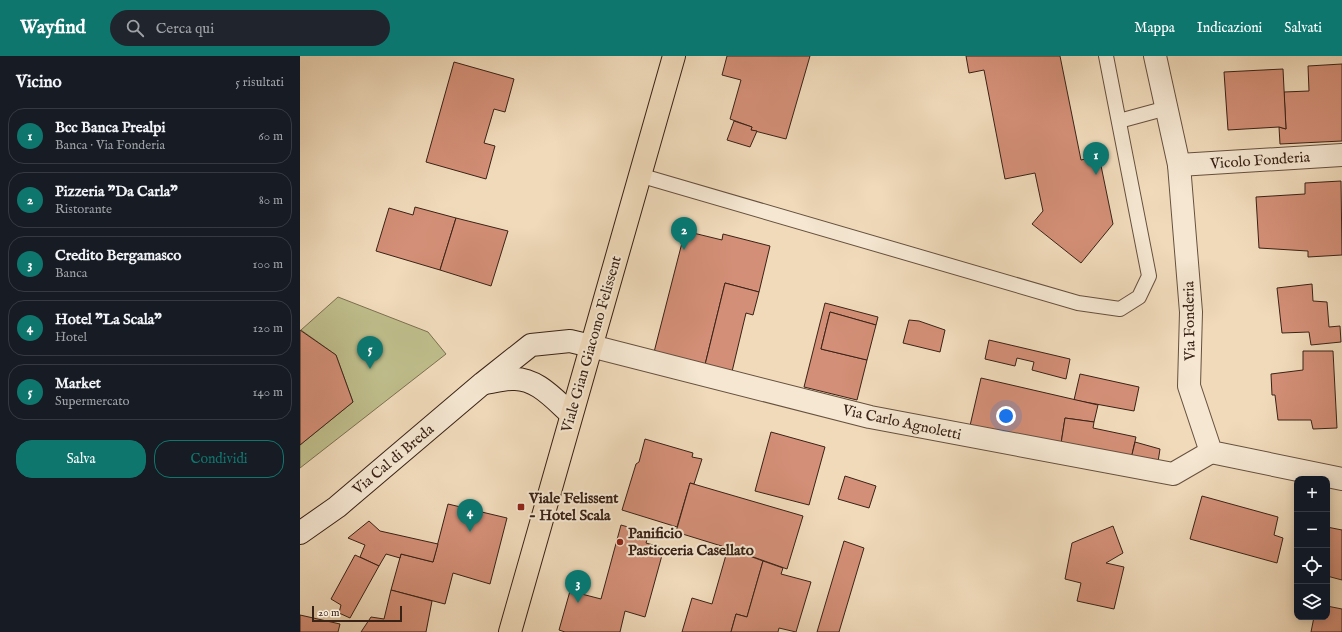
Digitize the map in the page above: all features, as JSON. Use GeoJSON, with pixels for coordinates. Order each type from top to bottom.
{"type":"FeatureCollection","features":[{"type":"Feature","properties":{"kind":"main road","name":"Viale Gian Giacomo Felissent"},"geometry":{"type":"LineString","coordinates":[[510,632],[674,56]]}},
{"type":"Feature","properties":{"kind":"street","name":"Via Fonderia"},"geometry":{"type":"LineString","coordinates":[[1155,56],[1178,165],[1191,312],[1189,386],[1211,452]]}},
{"type":"Feature","properties":{"kind":"street","name":"Vicolo Fonderia"},"geometry":{"type":"LineString","coordinates":[[1178,165],[1342,155]]}},
{"type":"Feature","properties":{"kind":"street","name":"Via Cal di Breda"},"geometry":{"type":"LineString","coordinates":[[300,533],[337,507],[483,383],[531,345],[570,341],[591,346]]}},
{"type":"Feature","properties":{"kind":"street","name":"Via Carlo Agnoletti"},"geometry":{"type":"LineString","coordinates":[[591,346],[870,417],[1173,474],[1211,452]]}},
{"type":"Feature","properties":{"kind":"street"},"geometry":{"type":"LineString","coordinates":[[483,383],[514,378],[532,383],[544,389],[571,414]]}},
{"type":"Feature","properties":{"kind":"street"},"geometry":{"type":"LineString","coordinates":[[1211,452],[1342,479]]}},
{"type":"Feature","properties":{"kind":"lane"},"geometry":{"type":"LineString","coordinates":[[639,175],[1078,303],[1120,310],[1139,297],[1149,276],[1106,56]]}},
{"type":"Feature","properties":{"kind":"lane"},"geometry":{"type":"LineString","coordinates":[[1119,121],[1167,108]]}},
{"type":"Feature","properties":{"kind":"shaded area"},"geometry":{"type":"Polygon","coordinates":[[[338,297],[428,332],[446,354],[300,468],[300,445],[353,402],[336,355],[301,330],[338,297]]]}},
{"type":"Feature","properties":{"kind":"building"},"geometry":{"type":"Polygon","coordinates":[[[727,56],[810,56],[786,139],[751,130],[752,127],[730,119],[741,80],[722,75],[727,56]]]}},
{"type":"Feature","properties":{"kind":"building"},"geometry":{"type":"Polygon","coordinates":[[[966,56],[1060,56],[1081,160],[1099,156],[1113,224],[1081,263],[1032,224],[1043,211],[1035,173],[1005,179],[984,70],[969,73],[966,56]]]}},
{"type":"Feature","properties":{"kind":"building"},"geometry":{"type":"Polygon","coordinates":[[[454,62],[514,79],[505,112],[494,109],[484,143],[495,146],[486,179],[426,162],[454,62]]]}},
{"type":"Feature","properties":{"kind":"building"},"geometry":{"type":"Polygon","coordinates":[[[1342,64],[1342,141],[1280,144],[1279,127],[1286,129],[1284,92],[1309,91],[1308,66],[1342,64]]]}},
{"type":"Feature","properties":{"kind":"building"},"geometry":{"type":"Polygon","coordinates":[[[1283,69],[1286,129],[1279,127],[1228,130],[1224,72],[1283,69]]]}},
{"type":"Feature","properties":{"kind":"building"},"geometry":{"type":"Polygon","coordinates":[[[734,121],[752,127],[751,130],[757,131],[750,147],[727,140],[734,121]]]}},
{"type":"Feature","properties":{"kind":"building"},"geometry":{"type":"Polygon","coordinates":[[[1341,181],[1342,255],[1308,257],[1308,251],[1259,248],[1256,197],[1305,194],[1305,183],[1341,181]]]}},
{"type":"Feature","properties":{"kind":"building"},"geometry":{"type":"Polygon","coordinates":[[[415,207],[456,218],[440,270],[376,251],[389,208],[413,215],[415,207]]]}},
{"type":"Feature","properties":{"kind":"building"},"geometry":{"type":"Polygon","coordinates":[[[456,218],[508,231],[491,286],[440,270],[456,218]]]}},
{"type":"Feature","properties":{"kind":"building"},"geometry":{"type":"Polygon","coordinates":[[[685,231],[722,240],[723,234],[770,246],[759,292],[725,283],[703,373],[652,360],[685,231]]]}},
{"type":"Feature","properties":{"kind":"building"},"geometry":{"type":"Polygon","coordinates":[[[725,283],[759,292],[753,315],[746,313],[730,380],[703,373],[725,283]]]}},
{"type":"Feature","properties":{"kind":"building"},"geometry":{"type":"Polygon","coordinates":[[[1312,284],[1313,301],[1327,302],[1329,327],[1340,326],[1341,342],[1311,345],[1309,332],[1282,333],[1277,288],[1312,284]]]}},
{"type":"Feature","properties":{"kind":"building"},"geometry":{"type":"Polygon","coordinates":[[[825,303],[878,317],[876,325],[830,312],[821,349],[867,360],[857,400],[804,387],[825,303]]]}},
{"type":"Feature","properties":{"kind":"building"},"geometry":{"type":"Polygon","coordinates":[[[830,312],[876,325],[867,360],[821,349],[830,312]]]}},
{"type":"Feature","properties":{"kind":"building"},"geometry":{"type":"Polygon","coordinates":[[[909,320],[919,321],[945,330],[940,352],[903,343],[909,320]]]}},
{"type":"Feature","properties":{"kind":"building"},"geometry":{"type":"Polygon","coordinates":[[[300,330],[336,355],[353,402],[300,445],[300,330]]]}},
{"type":"Feature","properties":{"kind":"building"},"geometry":{"type":"Polygon","coordinates":[[[989,340],[1070,359],[1066,379],[1032,370],[1034,362],[1017,358],[1015,366],[985,359],[989,340]]]}},
{"type":"Feature","properties":{"kind":"building"},"geometry":{"type":"Polygon","coordinates":[[[1303,351],[1333,351],[1337,428],[1313,429],[1311,420],[1278,420],[1275,395],[1272,395],[1271,374],[1303,370],[1303,351]]]}},
{"type":"Feature","properties":{"kind":"building"},"geometry":{"type":"Polygon","coordinates":[[[1080,374],[1139,387],[1134,411],[1074,400],[1080,374]]]}},
{"type":"Feature","properties":{"kind":"building"},"geometry":{"type":"Polygon","coordinates":[[[981,378],[1098,405],[1094,422],[1065,418],[1060,450],[969,430],[981,378]]]}},
{"type":"Feature","properties":{"kind":"building"},"geometry":{"type":"Polygon","coordinates":[[[1065,418],[1094,422],[1093,428],[1136,437],[1130,463],[1060,450],[1065,418]]]}},
{"type":"Feature","properties":{"kind":"building"},"geometry":{"type":"Polygon","coordinates":[[[771,432],[825,447],[809,505],[755,491],[771,432]]]}},
{"type":"Feature","properties":{"kind":"building"},"geometry":{"type":"Polygon","coordinates":[[[645,439],[693,453],[692,457],[702,459],[694,484],[690,483],[677,527],[622,510],[636,464],[639,462],[645,439]]]}},
{"type":"Feature","properties":{"kind":"building"},"geometry":{"type":"Polygon","coordinates":[[[1135,442],[1160,449],[1156,475],[1130,463],[1135,442]]]}},
{"type":"Feature","properties":{"kind":"building"},"geometry":{"type":"Polygon","coordinates":[[[845,476],[876,486],[869,508],[838,499],[845,476]]]}},
{"type":"Feature","properties":{"kind":"building"},"geometry":{"type":"Polygon","coordinates":[[[690,483],[803,516],[787,569],[728,548],[676,532],[690,483]]]}},
{"type":"Feature","properties":{"kind":"building"},"geometry":{"type":"Polygon","coordinates":[[[1202,496],[1278,517],[1274,535],[1283,538],[1277,563],[1190,539],[1202,496]]]}},
{"type":"Feature","properties":{"kind":"building"},"geometry":{"type":"Polygon","coordinates":[[[448,504],[507,518],[490,584],[453,573],[445,604],[391,590],[401,554],[433,562],[448,504]]]}},
{"type":"Feature","properties":{"kind":"building"},"geometry":{"type":"Polygon","coordinates":[[[369,521],[380,531],[438,544],[433,562],[401,554],[400,558],[386,554],[379,566],[360,557],[365,545],[348,538],[369,521]]]}},
{"type":"Feature","properties":{"kind":"building"},"geometry":{"type":"Polygon","coordinates":[[[621,525],[649,533],[646,543],[664,548],[645,617],[625,611],[620,632],[565,632],[559,630],[570,591],[601,599],[621,525]]]}},
{"type":"Feature","properties":{"kind":"building"},"geometry":{"type":"Polygon","coordinates":[[[1113,526],[1123,553],[1106,563],[1124,567],[1114,609],[1077,601],[1081,583],[1065,579],[1072,543],[1113,526]]]}},
{"type":"Feature","properties":{"kind":"building"},"geometry":{"type":"Polygon","coordinates":[[[1330,528],[1342,530],[1342,580],[1330,577],[1330,528]]]}},
{"type":"Feature","properties":{"kind":"building"},"geometry":{"type":"Polygon","coordinates":[[[844,541],[864,548],[839,632],[817,632],[844,541]]]}},
{"type":"Feature","properties":{"kind":"building"},"geometry":{"type":"Polygon","coordinates":[[[728,548],[763,561],[747,617],[736,614],[731,632],[682,632],[692,598],[712,604],[728,548]]]}},
{"type":"Feature","properties":{"kind":"building"},"geometry":{"type":"Polygon","coordinates":[[[355,555],[379,566],[350,618],[339,613],[341,605],[331,599],[355,555]]]}},
{"type":"Feature","properties":{"kind":"building"},"geometry":{"type":"Polygon","coordinates":[[[763,561],[783,568],[781,574],[811,582],[796,632],[779,628],[778,632],[731,632],[736,614],[747,617],[763,561]]]}},
{"type":"Feature","properties":{"kind":"building"},"geometry":{"type":"Polygon","coordinates":[[[391,590],[432,601],[426,632],[361,632],[371,617],[384,619],[391,590]]]}},
{"type":"Feature","properties":{"kind":"building"},"geometry":{"type":"Polygon","coordinates":[[[1330,607],[1342,609],[1342,632],[1311,632],[1313,620],[1330,620],[1330,607]]]}},
{"type":"Feature","properties":{"kind":"building"},"geometry":{"type":"Polygon","coordinates":[[[300,615],[340,624],[338,632],[300,632],[300,615]]]}},
{"type":"Feature","properties":{"kind":"place","name":"Bcc Banca Prealpi"},"geometry":{"type":"Point","coordinates":[1096,175]}},
{"type":"Feature","properties":{"kind":"place","name":"Pizzeria \"Da Carla\""},"geometry":{"type":"Point","coordinates":[684,250]}},
{"type":"Feature","properties":{"kind":"place","name":"Market"},"geometry":{"type":"Point","coordinates":[370,369]}},
{"type":"Feature","properties":{"kind":"place","name":"Viale Felissent - Hotel Scala"},"geometry":{"type":"Point","coordinates":[521,507]}},
{"type":"Feature","properties":{"kind":"place","name":"Hotel \"La Scala\""},"geometry":{"type":"Point","coordinates":[470,532]}},
{"type":"Feature","properties":{"kind":"place","name":"Panificio Pasticceria Casellato"},"geometry":{"type":"Point","coordinates":[620,542]}},
{"type":"Feature","properties":{"kind":"place","name":"Credito Bergamasco"},"geometry":{"type":"Point","coordinates":[578,603]}}]}
